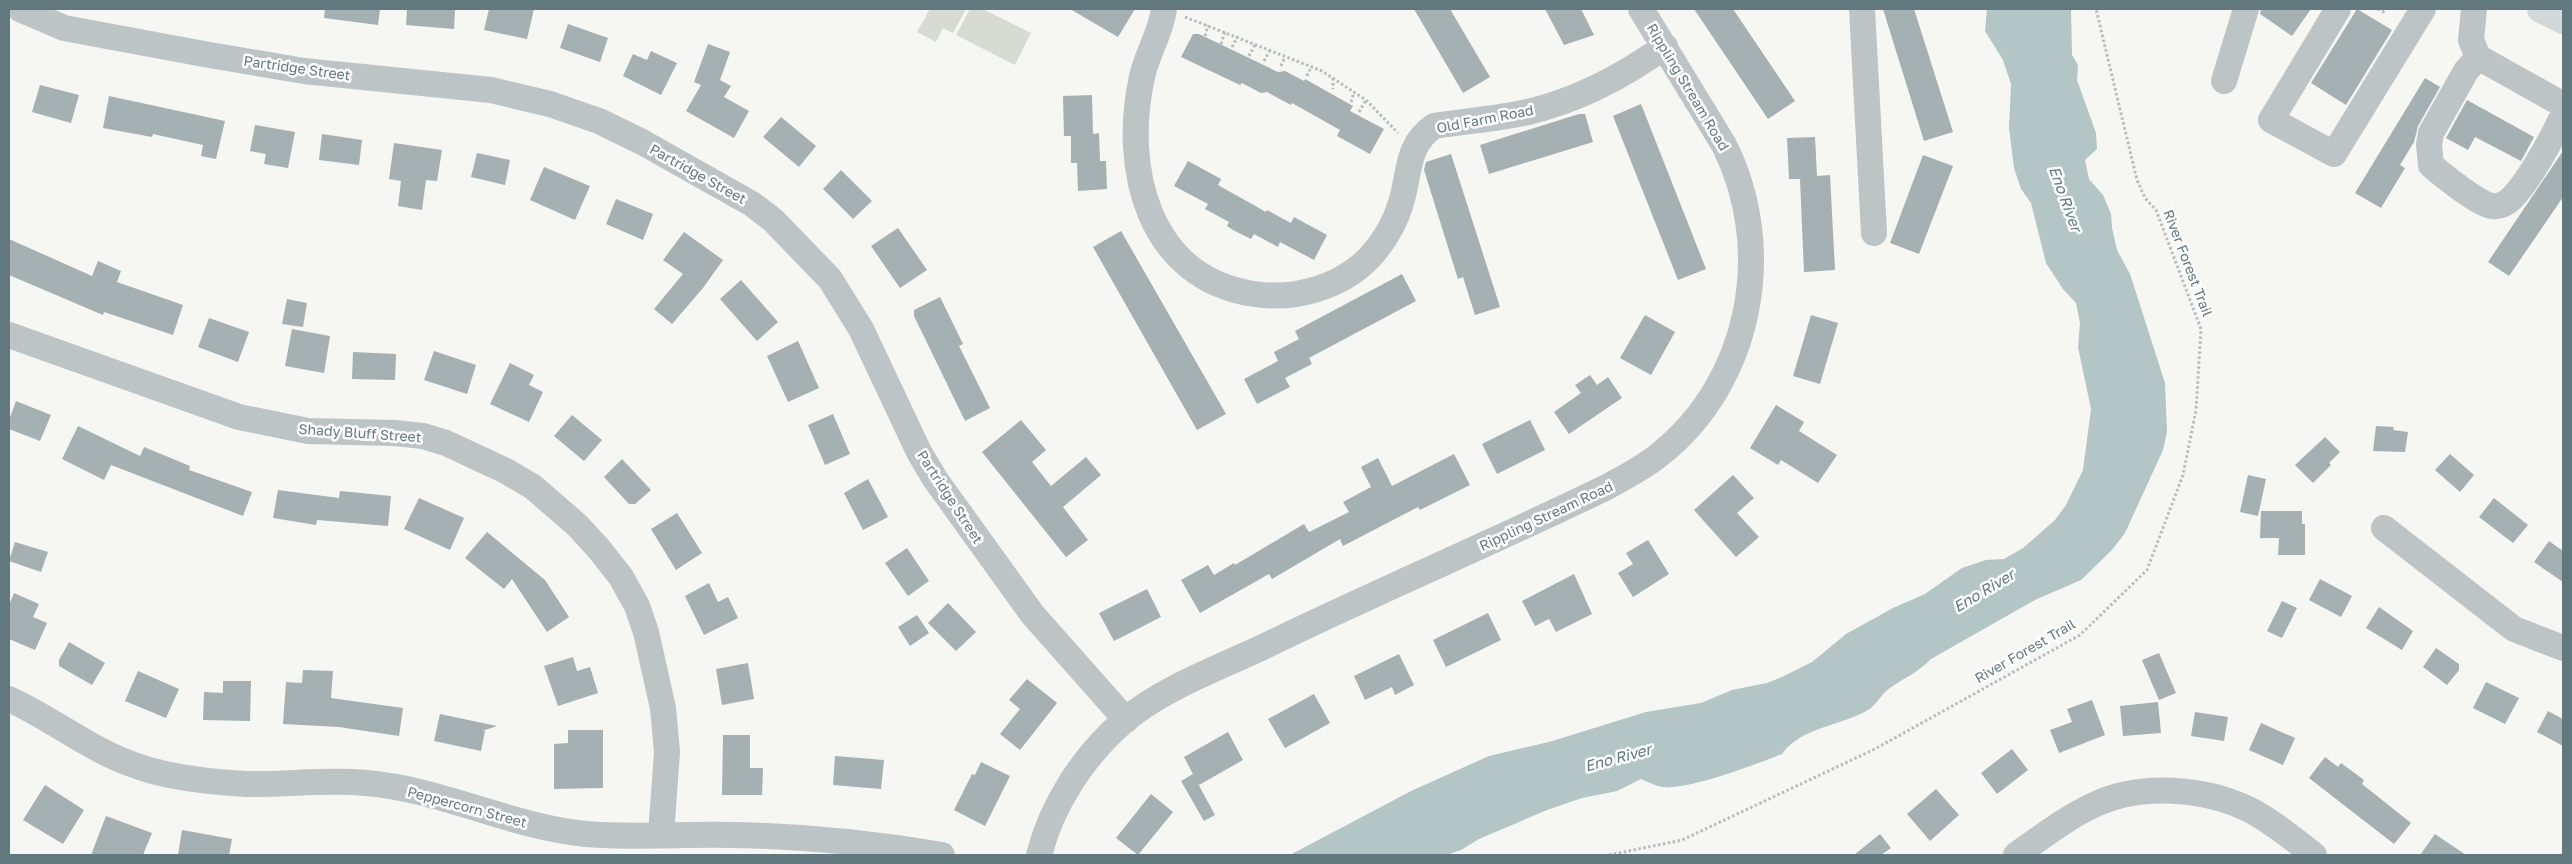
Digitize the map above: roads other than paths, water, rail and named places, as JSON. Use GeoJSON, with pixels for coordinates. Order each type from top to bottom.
{"type":"FeatureCollection","features":[{"type":"Feature","properties":{"kind":"highway"},"geometry":{"type":"LineString","coordinates":[[2541,9],[2563,20]]}},
{"type":"Feature","properties":{"kind":"street","name":"Partridge Street"},"geometry":{"type":"LineString","coordinates":[[20,9],[64,28],[204,54],[304,71],[491,90],[550,104],[599,121],[752,204],[773,220],[830,279],[861,329],[919,452],[935,479],[1033,615],[1126,720]]}},
{"type":"Feature","properties":{"kind":"street","name":"Rippling Stream Road"},"geometry":{"type":"LineString","coordinates":[[1039,855],[1047,829],[1071,783],[1106,739],[1126,720],[1152,702],[1227,664],[1608,487],[1660,454],[1697,416],[1724,377],[1741,335],[1751,284],[1748,208],[1733,163],[1712,123],[1641,9]]}},
{"type":"Feature","properties":{"kind":"street"},"geometry":{"type":"LineString","coordinates":[[1862,9],[1874,233]]}},
{"type":"Feature","properties":{"kind":"street"},"geometry":{"type":"LineString","coordinates":[[2224,81],[2246,9]]}},
{"type":"Feature","properties":{"kind":"street"},"geometry":{"type":"LineString","coordinates":[[2338,9],[2271,120],[2334,154],[2423,9]]}},
{"type":"Feature","properties":{"kind":"street"},"geometry":{"type":"LineString","coordinates":[[2474,9],[2470,40],[2478,56],[2560,103],[2563,102]]}},
{"type":"Feature","properties":{"kind":"street","name":"Old Farm Road"},"geometry":{"type":"LineString","coordinates":[[1164,11],[1162,24],[1142,74],[1135,118],[1134,140],[1141,189],[1156,227],[1187,264],[1222,286],[1265,296],[1287,296],[1327,286],[1348,274],[1368,259],[1391,228],[1401,204],[1414,147],[1423,134],[1434,126],[1528,112],[1590,91],[1632,69],[1665,46]]}},
{"type":"Feature","properties":{"kind":"street"},"geometry":{"type":"LineString","coordinates":[[2478,56],[2466,71],[2431,133],[2429,145],[2431,165],[2448,179],[2490,207],[2502,205],[2513,197],[2563,115]]}},
{"type":"Feature","properties":{"kind":"street","name":"Shady Bluff Street"},"geometry":{"type":"LineString","coordinates":[[9,335],[239,417],[308,431],[395,433],[431,438],[506,471],[533,487],[577,524],[599,548],[621,577],[638,606],[646,632],[663,708],[667,752],[661,835]]}},
{"type":"Feature","properties":{"kind":"street"},"geometry":{"type":"LineString","coordinates":[[2384,528],[2514,629],[2563,648]]}},
{"type":"Feature","properties":{"kind":"street","name":"Peppercorn Street"},"geometry":{"type":"LineString","coordinates":[[9,700],[43,716],[104,752],[137,766],[169,774],[246,784],[366,783],[448,800],[563,831],[631,836],[788,836],[884,845],[942,855]]}},
{"type":"Feature","properties":{"kind":"street"},"geometry":{"type":"LineString","coordinates":[[2016,855],[2072,816],[2098,803],[2141,792],[2208,795],[2248,809],[2267,820],[2314,855]]}},
{"type":"Feature","properties":{"kind":"water","name":"Eno River"},"geometry":{"type":"Polygon","coordinates":[[[1987,9],[2071,9],[2072,55],[2078,65],[2077,80],[2096,133],[2097,149],[2085,160],[2089,179],[2103,195],[2111,214],[2117,250],[2130,274],[2165,383],[2167,432],[2163,450],[2125,533],[2112,550],[2081,580],[2035,600],[1931,659],[1887,690],[1871,708],[1849,719],[1812,732],[1790,745],[1782,754],[1756,764],[1706,781],[1675,787],[1663,787],[1641,779],[1617,791],[1582,798],[1547,810],[1447,855],[1290,855],[1411,791],[1489,756],[1549,742],[1646,712],[1701,703],[1732,690],[1767,683],[1784,676],[1812,662],[1846,634],[1893,608],[1925,594],[1962,568],[1986,560],[2004,559],[2023,548],[2055,520],[2066,505],[2083,470],[2091,409],[2078,347],[2080,323],[2076,303],[2063,289],[2046,263],[2031,203],[2021,189],[2014,168],[2009,128],[2011,84],[2003,60],[1985,31],[1987,9]]]}}]}
